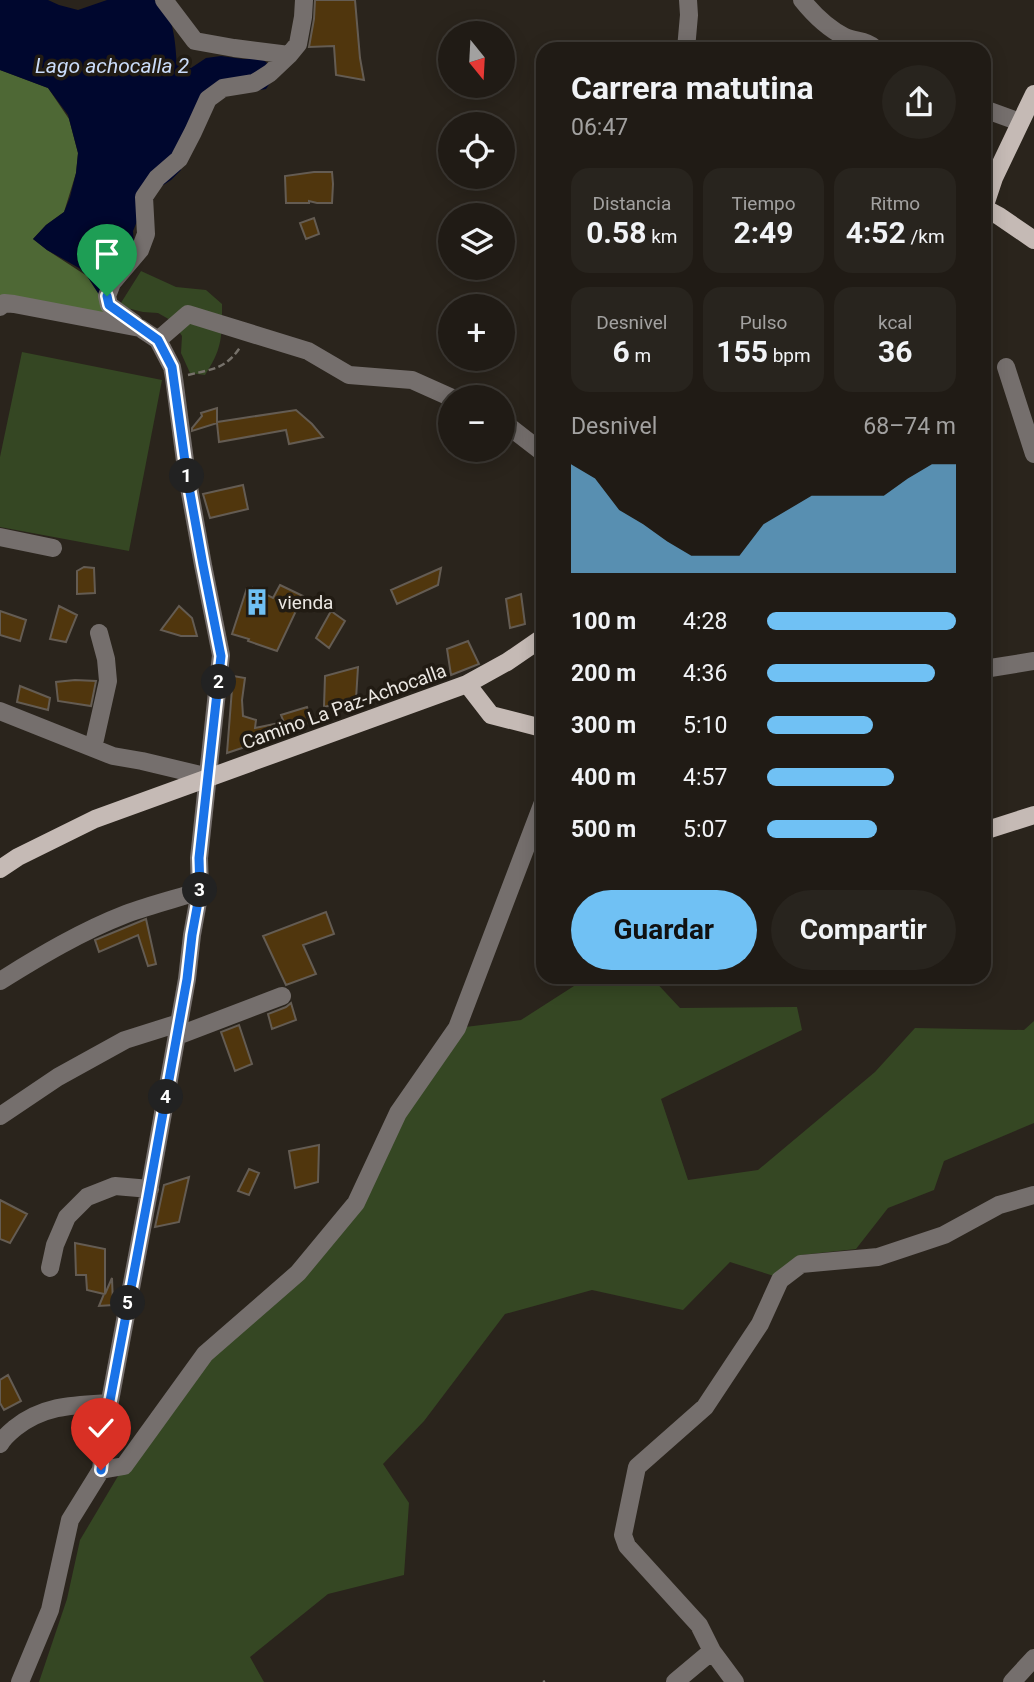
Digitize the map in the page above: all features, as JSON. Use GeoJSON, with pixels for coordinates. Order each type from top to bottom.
{"type":"FeatureCollection","features":[{"type":"Feature","properties":{"kind":"main road"},"geometry":{"type":"LineString","coordinates":[[991,187],[1034,94]]}},
{"type":"Feature","properties":{"kind":"main road"},"geometry":{"type":"LineString","coordinates":[[991,212],[1034,240]]}},
{"type":"Feature","properties":{"kind":"main road","name":"Camino La Paz-Achocalla"},"geometry":{"type":"LineString","coordinates":[[0,869],[18,857],[95,819],[467,684],[536,642]]}},
{"type":"Feature","properties":{"kind":"main road"},"geometry":{"type":"LineString","coordinates":[[467,684],[491,715],[536,727]]}},
{"type":"Feature","properties":{"kind":"main road"},"geometry":{"type":"LineString","coordinates":[[991,829],[1034,815]]}},
{"type":"Feature","properties":{"kind":"street"},"geometry":{"type":"LineString","coordinates":[[164,0],[195,41],[289,55]]}},
{"type":"Feature","properties":{"kind":"street"},"geometry":{"type":"LineString","coordinates":[[20,1682],[50,1610],[70,1520],[101,1470],[109,1403],[150,1189],[200,891],[199,858],[221,656],[187,476],[172,367],[158,340],[109,305],[107,296],[112,283],[140,250],[146,234],[145,197],[157,178],[179,159],[208,99],[223,88],[254,83],[270,73],[289,55],[298,44],[304,0]]}},
{"type":"Feature","properties":{"kind":"street"},"geometry":{"type":"LineString","coordinates":[[687,42],[688,0]]}},
{"type":"Feature","properties":{"kind":"street"},"geometry":{"type":"LineString","coordinates":[[803,1],[816,17],[845,37],[864,42]]}},
{"type":"Feature","properties":{"kind":"street"},"geometry":{"type":"LineString","coordinates":[[991,112],[1020,122]]}},
{"type":"Feature","properties":{"kind":"street"},"geometry":{"type":"LineString","coordinates":[[0,307],[4,303],[13,304],[140,328]]}},
{"type":"Feature","properties":{"kind":"street"},"geometry":{"type":"LineString","coordinates":[[158,340],[188,314],[308,351],[349,375],[412,380],[438,392]]}},
{"type":"Feature","properties":{"kind":"street"},"geometry":{"type":"LineString","coordinates":[[1006,367],[1034,454]]}},
{"type":"Feature","properties":{"kind":"street"},"geometry":{"type":"LineString","coordinates":[[515,431],[536,447]]}},
{"type":"Feature","properties":{"kind":"street"},"geometry":{"type":"LineString","coordinates":[[0,537],[53,548]]}},
{"type":"Feature","properties":{"kind":"street"},"geometry":{"type":"LineString","coordinates":[[93,748],[108,681],[99,633]]}},
{"type":"Feature","properties":{"kind":"street"},"geometry":{"type":"LineString","coordinates":[[991,668],[1034,661]]}},
{"type":"Feature","properties":{"kind":"street"},"geometry":{"type":"LineString","coordinates":[[0,711],[113,756],[209,777]]}},
{"type":"Feature","properties":{"kind":"street"},"geometry":{"type":"LineString","coordinates":[[101,1470],[124,1466],[205,1354],[298,1273],[355,1203],[398,1113],[457,1028],[536,821]]}},
{"type":"Feature","properties":{"kind":"street"},"geometry":{"type":"LineString","coordinates":[[0,981],[78,936],[126,915],[200,891]]}},
{"type":"Feature","properties":{"kind":"street"},"geometry":{"type":"LineString","coordinates":[[0,1116],[58,1076],[125,1040],[178,1029],[282,996]]}},
{"type":"Feature","properties":{"kind":"street"},"geometry":{"type":"LineString","coordinates":[[50,1268],[54,1245],[67,1217],[88,1197],[114,1186],[150,1189]]}},
{"type":"Feature","properties":{"kind":"street"},"geometry":{"type":"LineString","coordinates":[[735,1682],[712,1651],[699,1625],[626,1546],[623,1535],[637,1467],[705,1407],[760,1324],[780,1280],[801,1264],[878,1257],[944,1236],[999,1205],[1034,1195]]}},
{"type":"Feature","properties":{"kind":"street"},"geometry":{"type":"LineString","coordinates":[[0,1444],[3,1438],[27,1419],[57,1407],[109,1403]]}},
{"type":"Feature","properties":{"kind":"street"},"geometry":{"type":"LineString","coordinates":[[675,1682],[712,1651]]}},
{"type":"Feature","properties":{"kind":"street"},"geometry":{"type":"LineString","coordinates":[[1012,1682],[1034,1658]]}},
{"type":"Feature","properties":{"kind":"path"},"geometry":{"type":"LineString","coordinates":[[174,378],[214,369],[232,359],[248,336]]}},
{"type":"Feature","properties":{"kind":"green space"},"geometry":{"type":"Polygon","coordinates":[[[0,70],[48,88],[69,119],[78,153],[76,173],[64,212],[33,239],[87,276],[104,308],[101,320],[0,307],[0,70]]]}},
{"type":"Feature","properties":{"kind":"green space"},"geometry":{"type":"Polygon","coordinates":[[[141,271],[176,287],[206,290],[222,304],[220,341],[205,375],[190,373],[181,353],[182,336],[172,321],[158,313],[119,306],[141,271]]]}},
{"type":"Feature","properties":{"kind":"green space"},"geometry":{"type":"Polygon","coordinates":[[[22,352],[162,380],[129,551],[0,527],[0,457],[22,352]]]}},
{"type":"Feature","properties":{"kind":"green space"},"geometry":{"type":"Polygon","coordinates":[[[577,984],[658,984],[680,1008],[797,1007],[802,1030],[661,1099],[688,1180],[758,1170],[875,1072],[915,1028],[1024,1030],[1034,1021],[1034,1123],[944,1161],[934,1190],[888,1208],[856,1249],[801,1255],[774,1276],[730,1262],[683,1310],[592,1290],[505,1314],[424,1421],[383,1464],[409,1503],[404,1575],[328,1594],[250,1657],[264,1682],[39,1682],[67,1599],[80,1540],[124,1466],[205,1354],[355,1203],[457,1028],[521,1020],[577,984]]]}},
{"type":"Feature","properties":{"kind":"water","name":"Lago achocalla 2"},"geometry":{"type":"Polygon","coordinates":[[[0,0],[48,0],[78,10],[107,0],[154,0],[161,5],[170,20],[177,65],[191,68],[206,58],[221,56],[262,59],[272,67],[274,77],[266,89],[216,97],[176,155],[181,170],[148,195],[133,231],[135,258],[100,296],[79,268],[33,239],[64,212],[76,173],[78,153],[68,115],[48,88],[0,70],[0,0]]]}},
{"type":"Feature","properties":{"kind":"building"},"geometry":{"type":"Polygon","coordinates":[[[315,0],[355,0],[364,80],[336,75],[334,46],[309,47],[315,0]]]}},
{"type":"Feature","properties":{"kind":"building"},"geometry":{"type":"Polygon","coordinates":[[[332,172],[332,203],[286,203],[285,176],[332,172]]]}},
{"type":"Feature","properties":{"kind":"building"},"geometry":{"type":"Polygon","coordinates":[[[314,218],[319,234],[306,239],[300,223],[314,218]]]}},
{"type":"Feature","properties":{"kind":"building"},"geometry":{"type":"Polygon","coordinates":[[[217,408],[217,422],[296,410],[323,437],[289,444],[286,430],[219,442],[217,423],[192,431],[202,416],[201,413],[217,408]]]}},
{"type":"Feature","properties":{"kind":"building"},"geometry":{"type":"Polygon","coordinates":[[[243,485],[248,509],[210,518],[203,494],[243,485]]]}},
{"type":"Feature","properties":{"kind":"building"},"geometry":{"type":"Polygon","coordinates":[[[84,567],[94,568],[95,593],[77,594],[77,571],[84,567]]]}},
{"type":"Feature","properties":{"kind":"building"},"geometry":{"type":"Polygon","coordinates":[[[441,568],[438,585],[397,604],[391,590],[441,568]]]}},
{"type":"Feature","properties":{"kind":"building"},"geometry":{"type":"Polygon","coordinates":[[[280,585],[303,596],[277,651],[232,634],[247,588],[253,588],[273,598],[280,585]]]}},
{"type":"Feature","properties":{"kind":"building"},"geometry":{"type":"Polygon","coordinates":[[[521,594],[525,624],[510,628],[506,599],[521,594]]]}},
{"type":"Feature","properties":{"kind":"building"},"geometry":{"type":"Polygon","coordinates":[[[59,606],[77,615],[66,642],[50,639],[59,606]]]}},
{"type":"Feature","properties":{"kind":"building"},"geometry":{"type":"Polygon","coordinates":[[[179,606],[192,618],[197,636],[181,636],[161,630],[179,606]]]}},
{"type":"Feature","properties":{"kind":"building"},"geometry":{"type":"Polygon","coordinates":[[[0,611],[26,620],[20,641],[0,635],[0,611]]]}},
{"type":"Feature","properties":{"kind":"building"},"geometry":{"type":"Polygon","coordinates":[[[331,611],[345,621],[329,648],[316,638],[331,611]]]}},
{"type":"Feature","properties":{"kind":"building"},"geometry":{"type":"Polygon","coordinates":[[[468,641],[479,664],[451,675],[447,649],[468,641]]]}},
{"type":"Feature","properties":{"kind":"building"},"geometry":{"type":"Polygon","coordinates":[[[358,667],[356,699],[324,707],[325,676],[358,667]]]}},
{"type":"Feature","properties":{"kind":"building"},"geometry":{"type":"Polygon","coordinates":[[[233,676],[245,678],[243,716],[256,720],[255,728],[284,722],[286,735],[227,753],[233,676]]]}},
{"type":"Feature","properties":{"kind":"building"},"geometry":{"type":"Polygon","coordinates":[[[96,681],[91,706],[58,701],[56,682],[96,681]]]}},
{"type":"Feature","properties":{"kind":"building"},"geometry":{"type":"Polygon","coordinates":[[[20,686],[50,698],[48,710],[17,702],[20,686]]]}},
{"type":"Feature","properties":{"kind":"building"},"geometry":{"type":"Polygon","coordinates":[[[307,707],[312,722],[287,730],[281,715],[307,707]]]}},
{"type":"Feature","properties":{"kind":"building"},"geometry":{"type":"Polygon","coordinates":[[[326,912],[334,934],[303,945],[316,974],[286,985],[263,936],[326,912]]]}},
{"type":"Feature","properties":{"kind":"building"},"geometry":{"type":"Polygon","coordinates":[[[146,919],[156,964],[148,966],[138,935],[99,952],[95,940],[146,919]]]}},
{"type":"Feature","properties":{"kind":"building"},"geometry":{"type":"Polygon","coordinates":[[[291,1003],[296,1020],[272,1029],[268,1014],[291,1003]]]}},
{"type":"Feature","properties":{"kind":"building"},"geometry":{"type":"Polygon","coordinates":[[[239,1025],[252,1064],[235,1071],[221,1032],[239,1025]]]}},
{"type":"Feature","properties":{"kind":"building"},"geometry":{"type":"Polygon","coordinates":[[[319,1145],[318,1182],[295,1188],[289,1151],[319,1145]]]}},
{"type":"Feature","properties":{"kind":"building"},"geometry":{"type":"Polygon","coordinates":[[[249,1169],[259,1173],[249,1195],[238,1191],[249,1169]]]}},
{"type":"Feature","properties":{"kind":"building"},"geometry":{"type":"Polygon","coordinates":[[[189,1177],[179,1222],[155,1227],[164,1185],[189,1177]]]}},
{"type":"Feature","properties":{"kind":"building"},"geometry":{"type":"Polygon","coordinates":[[[0,1200],[27,1214],[10,1243],[0,1239],[0,1200]]]}},
{"type":"Feature","properties":{"kind":"building"},"geometry":{"type":"Polygon","coordinates":[[[75,1243],[105,1249],[105,1294],[112,1278],[113,1305],[99,1306],[104,1294],[87,1290],[86,1275],[76,1275],[75,1243]]]}},
{"type":"Feature","properties":{"kind":"building"},"geometry":{"type":"Polygon","coordinates":[[[8,1375],[21,1401],[4,1410],[0,1403],[0,1380],[8,1375]]]}},
{"type":"Feature","properties":{"kind":"place","name":"vienda"},"geometry":{"type":"Point","coordinates":[257,602]}},
{"type":"Feature","properties":{"kind":"route"},"geometry":{"type":"LineString","coordinates":[[101,1470],[107,1417],[187,979],[200,891],[199,858],[221,656],[187,476],[172,367],[158,340],[109,305],[107,296]]}}]}
